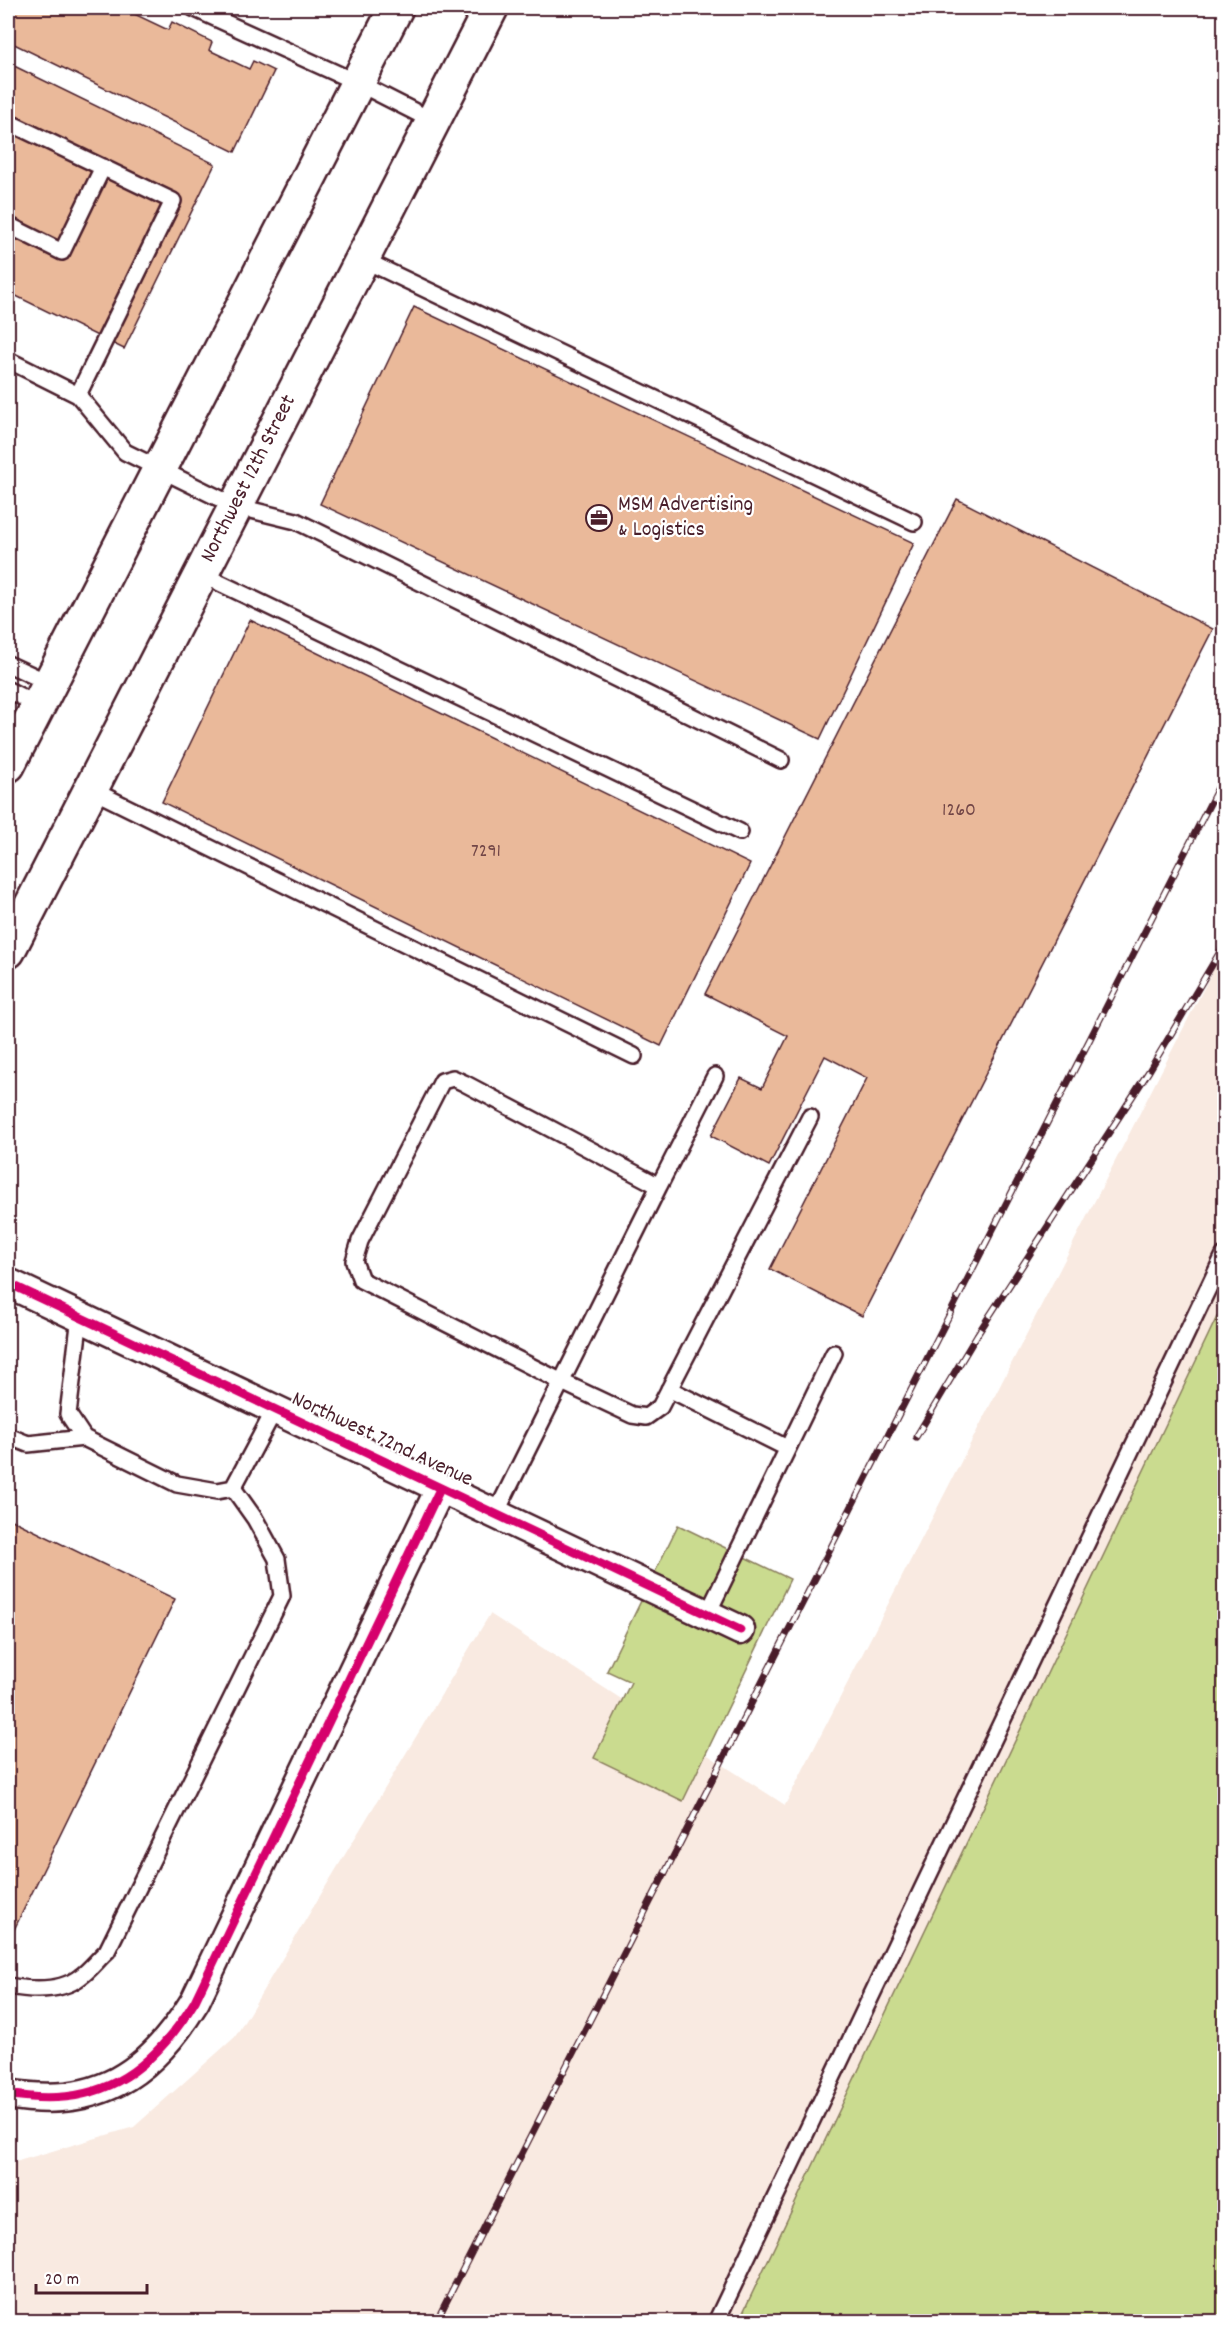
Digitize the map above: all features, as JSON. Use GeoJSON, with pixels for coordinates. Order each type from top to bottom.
{"type":"FeatureCollection","features":[{"type":"Feature","properties":{"kind":"main road"},"geometry":{"type":"LineString","coordinates":[[8,765],[396,8]]}},
{"type":"Feature","properties":{"kind":"main road","name":"Northwest 12th Street"},"geometry":{"type":"LineString","coordinates":[[8,951],[491,8]]}},
{"type":"Feature","properties":{"kind":"street","name":"Northwest 72nd Avenue"},"geometry":{"type":"LineString","coordinates":[[8,1283],[740,1630]]}},
{"type":"Feature","properties":{"kind":"street"},"geometry":{"type":"LineString","coordinates":[[8,2094],[46,2099],[81,2096],[107,2087],[134,2071],[160,2051],[177,2030],[200,1990],[440,1489]]}},
{"type":"Feature","properties":{"kind":"lane"},"geometry":{"type":"LineString","coordinates":[[194,8],[358,83],[433,121]]}},
{"type":"Feature","properties":{"kind":"lane"},"geometry":{"type":"LineString","coordinates":[[8,122],[173,201],[78,395]]}},
{"type":"Feature","properties":{"kind":"lane"},"geometry":{"type":"LineString","coordinates":[[8,225],[62,252],[103,167]]}},
{"type":"Feature","properties":{"kind":"lane"},"geometry":{"type":"LineString","coordinates":[[362,259],[914,522]]}},
{"type":"Feature","properties":{"kind":"lane"},"geometry":{"type":"LineString","coordinates":[[8,360],[78,395],[125,452],[235,506],[296,521],[781,760]]}},
{"type":"Feature","properties":{"kind":"lane"},"geometry":{"type":"LineString","coordinates":[[201,574],[740,832]]}},
{"type":"Feature","properties":{"kind":"lane"},"geometry":{"type":"LineString","coordinates":[[8,664],[44,694]]}},
{"type":"Feature","properties":{"kind":"lane"},"geometry":{"type":"LineString","coordinates":[[8,690],[44,694]]}},
{"type":"Feature","properties":{"kind":"lane"},"geometry":{"type":"LineString","coordinates":[[90,789],[634,1056]]}},
{"type":"Feature","properties":{"kind":"lane"},"geometry":{"type":"LineString","coordinates":[[495,1515],[715,1076]]}},
{"type":"Feature","properties":{"kind":"lane"},"geometry":{"type":"LineString","coordinates":[[659,1186],[453,1078],[442,1081],[360,1241],[354,1261],[361,1280],[562,1382],[632,1415],[646,1417],[660,1407],[810,1117]]}},
{"type":"Feature","properties":{"kind":"lane"},"geometry":{"type":"LineString","coordinates":[[716,2322],[1224,1255]]}},
{"type":"Feature","properties":{"kind":"lane"},"geometry":{"type":"LineString","coordinates":[[80,1317],[68,1414],[84,1438],[177,1484],[217,1491],[233,1488]]}},
{"type":"Feature","properties":{"kind":"lane"},"geometry":{"type":"LineString","coordinates":[[707,1615],[834,1353]]}},
{"type":"Feature","properties":{"kind":"lane"},"geometry":{"type":"LineString","coordinates":[[669,1389],[787,1448]]}},
{"type":"Feature","properties":{"kind":"lane"},"geometry":{"type":"LineString","coordinates":[[233,1488],[274,1411]]}},
{"type":"Feature","properties":{"kind":"lane"},"geometry":{"type":"LineString","coordinates":[[8,1436],[28,1444],[84,1438]]}},
{"type":"Feature","properties":{"kind":"lane"},"geometry":{"type":"LineString","coordinates":[[8,1986],[51,1988],[79,1978],[107,1951],[282,1596],[276,1559],[255,1519],[233,1488]]}},
{"type":"Feature","properties":{"kind":"shaded area"},"geometry":{"type":"Polygon","coordinates":[[[1224,949],[1224,2321],[8,2321],[8,2164],[134,2127],[235,2037],[490,1614],[785,1805],[1224,949]]]}},
{"type":"Feature","properties":{"kind":"green space"},"geometry":{"type":"Polygon","coordinates":[[[1224,1302],[1224,2321],[739,2321],[1224,1302]]]}},
{"type":"Feature","properties":{"kind":"green space"},"geometry":{"type":"Polygon","coordinates":[[[678,1525],[790,1579],[683,1801],[594,1758],[631,1682],[607,1671],[678,1525]]]}},
{"type":"Feature","properties":{"kind":"building"},"geometry":{"type":"Polygon","coordinates":[[[8,8],[130,8],[128,11],[168,30],[172,22],[212,42],[209,50],[249,69],[253,61],[274,71],[235,152],[8,41],[8,8]]]}},
{"type":"Feature","properties":{"kind":"building"},"geometry":{"type":"Polygon","coordinates":[[[8,63],[215,164],[124,349],[8,292],[8,63]]]}},
{"type":"Feature","properties":{"kind":"building"},"geometry":{"type":"Polygon","coordinates":[[[414,307],[914,543],[820,739],[320,504],[414,307]]]}},
{"type":"Feature","properties":{"kind":"building"},"geometry":{"type":"Polygon","coordinates":[[[957,499],[1213,629],[862,1316],[770,1269],[867,1078],[825,1056],[769,1166],[711,1136],[741,1078],[762,1088],[788,1036],[705,994],[957,499]]]}},
{"type":"Feature","properties":{"kind":"building"},"geometry":{"type":"Polygon","coordinates":[[[250,620],[750,864],[661,1046],[162,802],[250,620]]]}},
{"type":"Feature","properties":{"kind":"building"},"geometry":{"type":"Polygon","coordinates":[[[8,1518],[175,1599],[8,1942],[8,1518]]]}},
{"type":"Feature","properties":{"kind":"railway"},"geometry":{"type":"LineString","coordinates":[[436,2322],[1224,776]]}},
{"type":"Feature","properties":{"kind":"railway"},"geometry":{"type":"LineString","coordinates":[[916,1437],[977,1335],[1149,1071],[1224,945]]}},
{"type":"Feature","properties":{"kind":"cycle path"},"geometry":{"type":"LineString","coordinates":[[8,1283],[740,1630]]}},
{"type":"Feature","properties":{"kind":"cycle path"},"geometry":{"type":"LineString","coordinates":[[8,2094],[39,2098],[68,2097],[94,2091],[118,2081],[139,2067],[178,2027],[195,2001],[440,1489]]}},
{"type":"Feature","properties":{"kind":"place","name":"MSM Advertising & Logistics"},"geometry":{"type":"Point","coordinates":[599,518]}}]}
